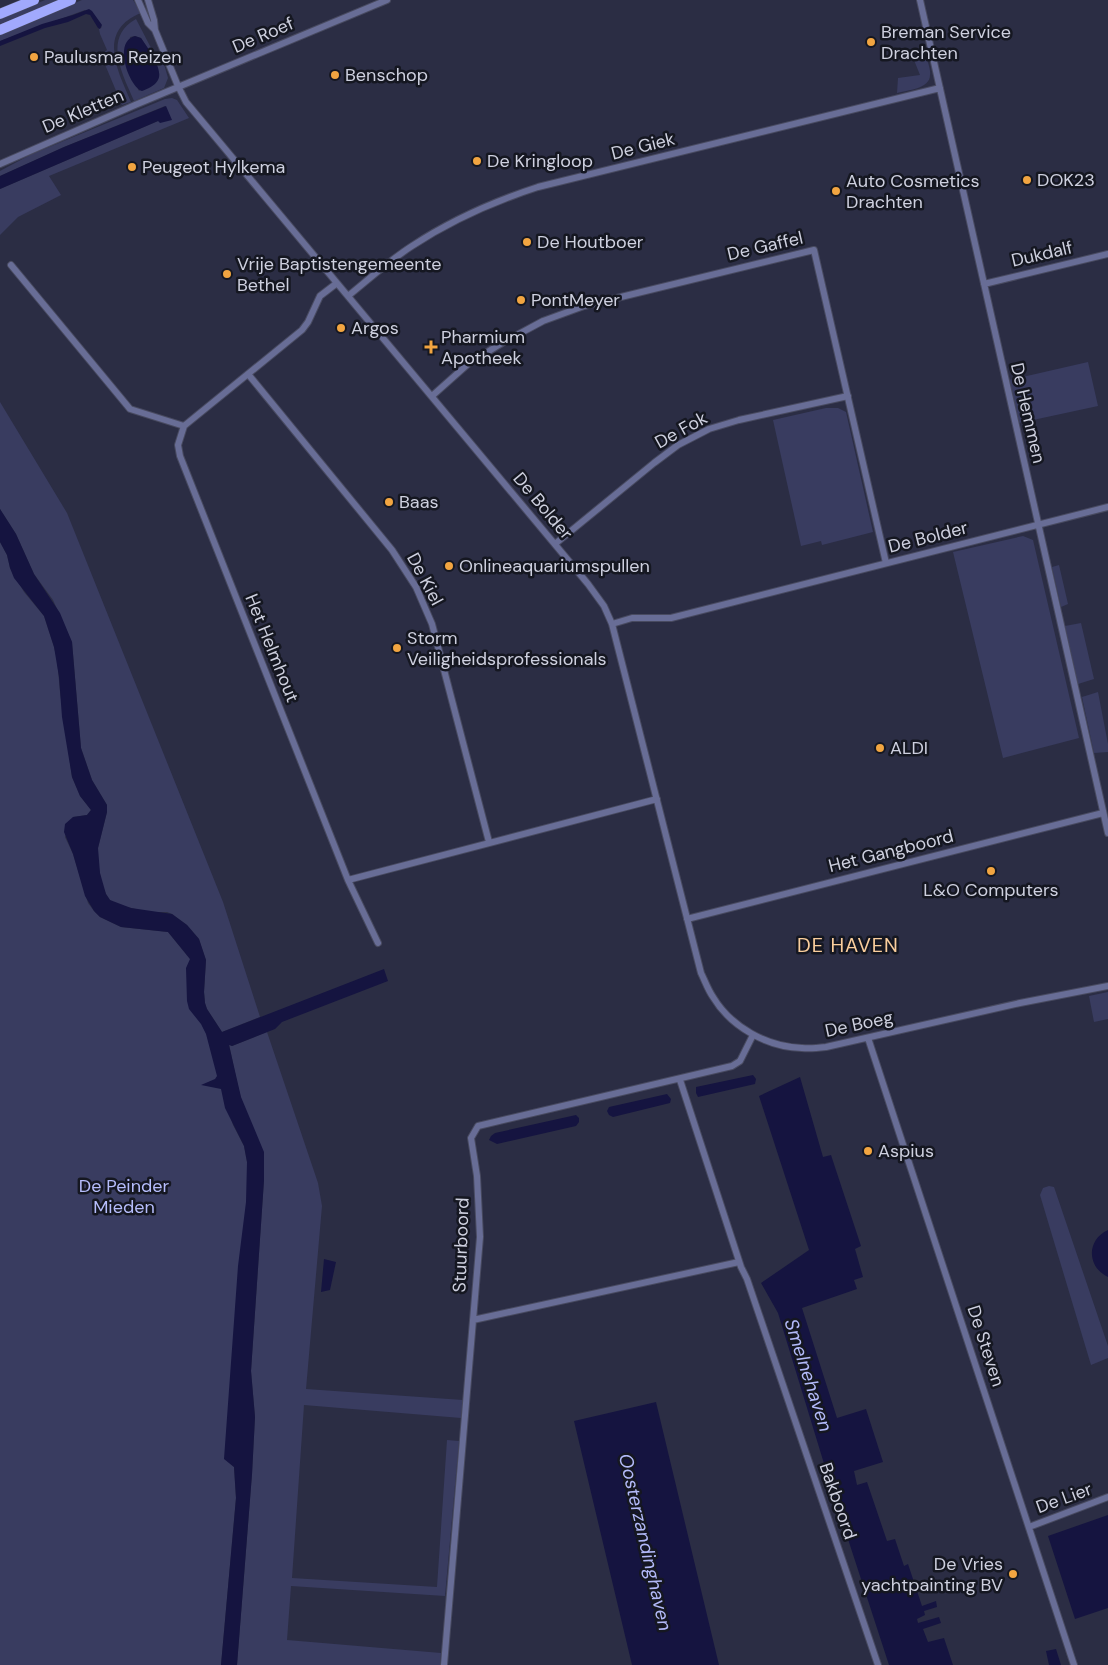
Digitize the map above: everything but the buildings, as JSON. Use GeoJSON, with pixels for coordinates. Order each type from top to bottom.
{"type":"FeatureCollection","features":[{"type":"Feature","properties":{"kind":"main road"},"geometry":{"type":"LineString","coordinates":[[0,14],[34,0]]}},
{"type":"Feature","properties":{"kind":"main road"},"geometry":{"type":"LineString","coordinates":[[0,30],[71,0]]}},
{"type":"Feature","properties":{"kind":"street","name":"De Bolder"},"geometry":{"type":"LineString","coordinates":[[138,0],[148,23],[155,30]]}},
{"type":"Feature","properties":{"kind":"street","name":"De Bolder"},"geometry":{"type":"LineString","coordinates":[[148,0],[155,30],[186,102],[588,584],[604,606],[612,624],[632,618],[671,618],[1108,507]]}},
{"type":"Feature","properties":{"kind":"street","name":"De Roef"},"geometry":{"type":"LineString","coordinates":[[178,86],[387,0]]}},
{"type":"Feature","properties":{"kind":"street","name":"De Hemmen"},"geometry":{"type":"LineString","coordinates":[[920,0],[1108,833]]}},
{"type":"Feature","properties":{"kind":"street","name":"De Kletten"},"geometry":{"type":"LineString","coordinates":[[0,164],[178,86]]}},
{"type":"Feature","properties":{"kind":"street","name":"De Giek"},"geometry":{"type":"LineString","coordinates":[[348,296],[411,247],[459,218],[497,201],[538,187],[940,88]]}},
{"type":"Feature","properties":{"kind":"street","name":"De Gaffel"},"geometry":{"type":"LineString","coordinates":[[432,396],[468,364],[543,321],[584,306],[814,250],[886,563]]}},
{"type":"Feature","properties":{"kind":"street","name":"Dukdalf"},"geometry":{"type":"LineString","coordinates":[[984,284],[1108,254]]}},
{"type":"Feature","properties":{"kind":"street"},"geometry":{"type":"LineString","coordinates":[[11,264],[130,408],[184,426],[302,330],[308,322],[320,296],[337,283]]}},
{"type":"Feature","properties":{"kind":"street","name":"De Kiel"},"geometry":{"type":"LineString","coordinates":[[248,374],[392,550],[416,587],[432,624],[489,842]]}},
{"type":"Feature","properties":{"kind":"street","name":"De Fok"},"geometry":{"type":"LineString","coordinates":[[555,544],[654,463],[678,446],[709,429],[739,420],[848,396]]}},
{"type":"Feature","properties":{"kind":"street","name":"Het Helmhout"},"geometry":{"type":"LineString","coordinates":[[184,426],[178,444],[180,456],[348,880],[378,943]]}},
{"type":"Feature","properties":{"kind":"street"},"geometry":{"type":"LineString","coordinates":[[612,624],[687,919]]}},
{"type":"Feature","properties":{"kind":"street"},"geometry":{"type":"LineString","coordinates":[[348,880],[657,799]]}},
{"type":"Feature","properties":{"kind":"street","name":"Het Gangboord"},"geometry":{"type":"LineString","coordinates":[[687,919],[1104,813]]}},
{"type":"Feature","properties":{"kind":"street","name":"De Boeg"},"geometry":{"type":"LineString","coordinates":[[687,919],[701,972],[714,998],[732,1019],[753,1035],[776,1044],[801,1048],[826,1047],[1020,1003],[1108,986]]}},
{"type":"Feature","properties":{"kind":"street","name":"Stuurboord"},"geometry":{"type":"LineString","coordinates":[[444,1665],[480,1237],[477,1176],[471,1138],[478,1126],[680,1080],[732,1066],[740,1061],[753,1035]]}},
{"type":"Feature","properties":{"kind":"street","name":"De Steven"},"geometry":{"type":"LineString","coordinates":[[868,1038],[1074,1665]]}},
{"type":"Feature","properties":{"kind":"street","name":"Bakboord"},"geometry":{"type":"LineString","coordinates":[[680,1080],[739,1262],[748,1278],[878,1665]]}},
{"type":"Feature","properties":{"kind":"street"},"geometry":{"type":"LineString","coordinates":[[473,1320],[739,1262]]}},
{"type":"Feature","properties":{"kind":"street","name":"De Lier"},"geometry":{"type":"LineString","coordinates":[[1030,1527],[1108,1497]]}},
{"type":"Feature","properties":{"kind":"green space"},"geometry":{"type":"Polygon","coordinates":[[[45,0],[59,0],[0,24],[0,19],[45,0]]]}},
{"type":"Feature","properties":{"kind":"green space"},"geometry":{"type":"Polygon","coordinates":[[[82,0],[133,0],[141,13],[127,21],[119,30],[115,41],[114,53],[117,65],[131,102],[122,105],[101,55],[107,50],[100,34],[99,29],[102,27],[85,10],[0,41],[0,34],[82,0]]]}},
{"type":"Feature","properties":{"kind":"green space"},"geometry":{"type":"Polygon","coordinates":[[[136,19],[150,46],[164,64],[168,78],[164,88],[134,101],[118,57],[120,36],[126,27],[136,19]],[[130,37],[128,70],[139,91],[159,74],[155,60],[141,38],[130,37]]]}},
{"type":"Feature","properties":{"kind":"green space"},"geometry":{"type":"Polygon","coordinates":[[[926,55],[930,73],[929,80],[922,86],[897,93],[898,78],[920,75],[914,60],[915,57],[926,55]]]}},
{"type":"Feature","properties":{"kind":"green space"},"geometry":{"type":"Polygon","coordinates":[[[172,98],[177,100],[189,118],[49,176],[61,195],[18,217],[0,235],[0,189],[158,121],[168,112],[165,106],[64,147],[0,176],[0,171],[30,155],[165,99],[172,98]]]}},
{"type":"Feature","properties":{"kind":"green space"},"geometry":{"type":"Polygon","coordinates":[[[1088,362],[1098,406],[1019,423],[1009,380],[1088,362]]]}},
{"type":"Feature","properties":{"kind":"green space"},"geometry":{"type":"Polygon","coordinates":[[[0,402],[67,513],[223,902],[260,1017],[222,1032],[205,1003],[206,960],[199,939],[187,925],[172,914],[167,912],[147,912],[116,904],[110,900],[102,884],[98,863],[98,848],[107,805],[92,780],[81,748],[72,642],[53,600],[34,574],[16,534],[0,509],[0,402]]]}},
{"type":"Feature","properties":{"kind":"green space"},"geometry":{"type":"Polygon","coordinates":[[[826,408],[838,408],[846,412],[873,532],[822,545],[821,541],[801,546],[773,420],[826,408]]]}},
{"type":"Feature","properties":{"kind":"green space"},"geometry":{"type":"Polygon","coordinates":[[[1023,536],[1033,540],[1079,738],[1003,758],[953,552],[1023,536]]]}},
{"type":"Feature","properties":{"kind":"green space","name":"De Peinder Mieden"},"geometry":{"type":"Polygon","coordinates":[[[0,542],[7,555],[10,568],[24,592],[44,616],[57,659],[72,777],[80,796],[91,810],[87,815],[73,817],[65,837],[73,854],[88,903],[100,917],[121,927],[168,932],[190,959],[202,1018],[233,1125],[244,1146],[250,1184],[227,1461],[234,1467],[236,1498],[221,1665],[0,1665],[0,542]]]}},
{"type":"Feature","properties":{"kind":"green space"},"geometry":{"type":"Polygon","coordinates":[[[1059,565],[1068,604],[1061,607],[1052,567],[1059,565]]]}},
{"type":"Feature","properties":{"kind":"green space"},"geometry":{"type":"Polygon","coordinates":[[[1081,623],[1094,679],[1078,684],[1065,626],[1081,623]]]}},
{"type":"Feature","properties":{"kind":"green space"},"geometry":{"type":"Polygon","coordinates":[[[1098,692],[1108,752],[1094,753],[1082,697],[1098,692]]]}},
{"type":"Feature","properties":{"kind":"green space"},"geometry":{"type":"Polygon","coordinates":[[[1108,992],[1108,1019],[1094,1022],[1089,996],[1108,992]]]}},
{"type":"Feature","properties":{"kind":"green space"},"geometry":{"type":"Polygon","coordinates":[[[267,1032],[318,1183],[322,1206],[306,1389],[463,1400],[461,1418],[304,1405],[292,1578],[437,1587],[447,1440],[459,1441],[445,1596],[291,1586],[287,1640],[441,1653],[440,1665],[237,1665],[252,1474],[255,1417],[251,1371],[264,1180],[261,1159],[241,1098],[229,1044],[232,1046],[267,1032]]]}},
{"type":"Feature","properties":{"kind":"green space"},"geometry":{"type":"Polygon","coordinates":[[[1054,1187],[1108,1346],[1108,1358],[1091,1365],[1040,1195],[1043,1188],[1054,1187]]]}},
{"type":"Feature","properties":{"kind":"water"},"geometry":{"type":"Polygon","coordinates":[[[89,9],[102,25],[100,29],[90,15],[86,14],[0,46],[0,41],[42,24],[89,9]]]}},
{"type":"Feature","properties":{"kind":"water"},"geometry":{"type":"Polygon","coordinates":[[[135,36],[141,38],[154,58],[159,70],[157,82],[142,91],[133,82],[125,65],[125,47],[128,40],[135,36]]]}},
{"type":"Feature","properties":{"kind":"water"},"geometry":{"type":"Polygon","coordinates":[[[166,106],[172,120],[160,123],[158,121],[0,189],[0,176],[64,147],[166,106]]]}},
{"type":"Feature","properties":{"kind":"water"},"geometry":{"type":"Polygon","coordinates":[[[0,509],[16,534],[34,574],[60,613],[72,642],[81,748],[92,780],[107,805],[98,848],[100,873],[106,894],[110,900],[131,908],[172,914],[187,925],[199,939],[206,960],[205,1003],[222,1032],[384,969],[388,981],[282,1022],[275,1029],[232,1046],[229,1045],[241,1097],[264,1152],[264,1180],[251,1371],[255,1417],[252,1474],[237,1665],[221,1665],[236,1498],[234,1467],[224,1459],[238,1266],[246,1202],[247,1162],[244,1146],[225,1108],[221,1089],[201,1085],[215,1079],[217,1076],[206,1034],[189,1009],[187,1001],[186,968],[190,959],[168,932],[121,927],[100,917],[85,896],[73,854],[64,832],[65,824],[73,817],[87,815],[91,810],[80,796],[72,777],[62,717],[59,677],[54,647],[44,616],[14,578],[10,568],[7,555],[0,542],[0,509]]]}},
{"type":"Feature","properties":{"kind":"water"},"geometry":{"type":"Polygon","coordinates":[[[753,1075],[756,1079],[755,1084],[698,1097],[696,1093],[696,1087],[753,1075]]]}},
{"type":"Feature","properties":{"kind":"water","name":"Smelnehaven"},"geometry":{"type":"Polygon","coordinates":[[[800,1077],[823,1157],[831,1155],[861,1246],[855,1249],[863,1277],[854,1280],[857,1289],[802,1308],[837,1418],[866,1409],[883,1462],[854,1471],[857,1485],[867,1482],[887,1541],[895,1539],[904,1566],[908,1564],[922,1606],[936,1601],[937,1607],[924,1611],[925,1615],[917,1619],[918,1623],[939,1617],[941,1623],[923,1629],[928,1642],[944,1638],[953,1665],[889,1665],[833,1493],[778,1313],[761,1283],[809,1250],[759,1096],[800,1077]]]}},
{"type":"Feature","properties":{"kind":"water"},"geometry":{"type":"Polygon","coordinates":[[[667,1094],[671,1099],[670,1103],[613,1117],[607,1111],[609,1107],[667,1094]]]}},
{"type":"Feature","properties":{"kind":"water"},"geometry":{"type":"Polygon","coordinates":[[[576,1115],[579,1118],[579,1122],[576,1126],[497,1144],[489,1140],[495,1133],[576,1115]]]}},
{"type":"Feature","properties":{"kind":"water"},"geometry":{"type":"Polygon","coordinates":[[[1108,1230],[1108,1277],[1096,1267],[1092,1254],[1096,1240],[1108,1230]]]}},
{"type":"Feature","properties":{"kind":"water"},"geometry":{"type":"Polygon","coordinates":[[[324,1259],[336,1262],[330,1290],[321,1292],[324,1259]]]}},
{"type":"Feature","properties":{"kind":"water","name":"Oosterzandinghaven"},"geometry":{"type":"Polygon","coordinates":[[[656,1402],[719,1665],[632,1665],[574,1421],[656,1402]]]}},
{"type":"Feature","properties":{"kind":"water"},"geometry":{"type":"Polygon","coordinates":[[[1108,1515],[1108,1608],[1075,1619],[1048,1536],[1108,1515]]]}},
{"type":"Feature","properties":{"kind":"water"},"geometry":{"type":"Polygon","coordinates":[[[1056,1649],[1061,1665],[1049,1665],[1046,1651],[1056,1649]]]}},
{"type":"Feature","properties":{"kind":"place","name":"Breman Service Drachten"},"geometry":{"type":"Point","coordinates":[871,42]}},
{"type":"Feature","properties":{"kind":"place","name":"Paulusma Reizen"},"geometry":{"type":"Point","coordinates":[34,57]}},
{"type":"Feature","properties":{"kind":"place","name":"Benschop"},"geometry":{"type":"Point","coordinates":[335,75]}},
{"type":"Feature","properties":{"kind":"place","name":"De Kringloop"},"geometry":{"type":"Point","coordinates":[477,161]}},
{"type":"Feature","properties":{"kind":"place","name":"Peugeot Hylkema"},"geometry":{"type":"Point","coordinates":[132,167]}},
{"type":"Feature","properties":{"kind":"place","name":"DOK23"},"geometry":{"type":"Point","coordinates":[1027,180]}},
{"type":"Feature","properties":{"kind":"place","name":"Auto Cosmetics Drachten"},"geometry":{"type":"Point","coordinates":[836,191]}},
{"type":"Feature","properties":{"kind":"place","name":"De Houtboer"},"geometry":{"type":"Point","coordinates":[527,242]}},
{"type":"Feature","properties":{"kind":"place","name":"Vrije Baptistengemeente Bethel"},"geometry":{"type":"Point","coordinates":[227,274]}},
{"type":"Feature","properties":{"kind":"place","name":"PontMeyer"},"geometry":{"type":"Point","coordinates":[521,300]}},
{"type":"Feature","properties":{"kind":"place","name":"Argos"},"geometry":{"type":"Point","coordinates":[341,328]}},
{"type":"Feature","properties":{"kind":"place","name":"Pharmium Apotheek"},"geometry":{"type":"Point","coordinates":[431,347]}},
{"type":"Feature","properties":{"kind":"place","name":"Baas"},"geometry":{"type":"Point","coordinates":[389,502]}},
{"type":"Feature","properties":{"kind":"place","name":"Onlineaquariumspullen"},"geometry":{"type":"Point","coordinates":[449,566]}},
{"type":"Feature","properties":{"kind":"place","name":"Storm Veiligheidsprofessionals"},"geometry":{"type":"Point","coordinates":[397,648]}},
{"type":"Feature","properties":{"kind":"place","name":"ALDI"},"geometry":{"type":"Point","coordinates":[880,748]}},
{"type":"Feature","properties":{"kind":"place","name":"L&O Computers"},"geometry":{"type":"Point","coordinates":[991,871]}},
{"type":"Feature","properties":{"kind":"place","name":"Aspius"},"geometry":{"type":"Point","coordinates":[868,1151]}},
{"type":"Feature","properties":{"kind":"place","name":"De Vries yachtpainting BV"},"geometry":{"type":"Point","coordinates":[1013,1574]}},
{"type":"Feature","properties":{"kind":"district","name":"DE HAVEN"},"geometry":{"type":"Point","coordinates":[848,945]}}]}
